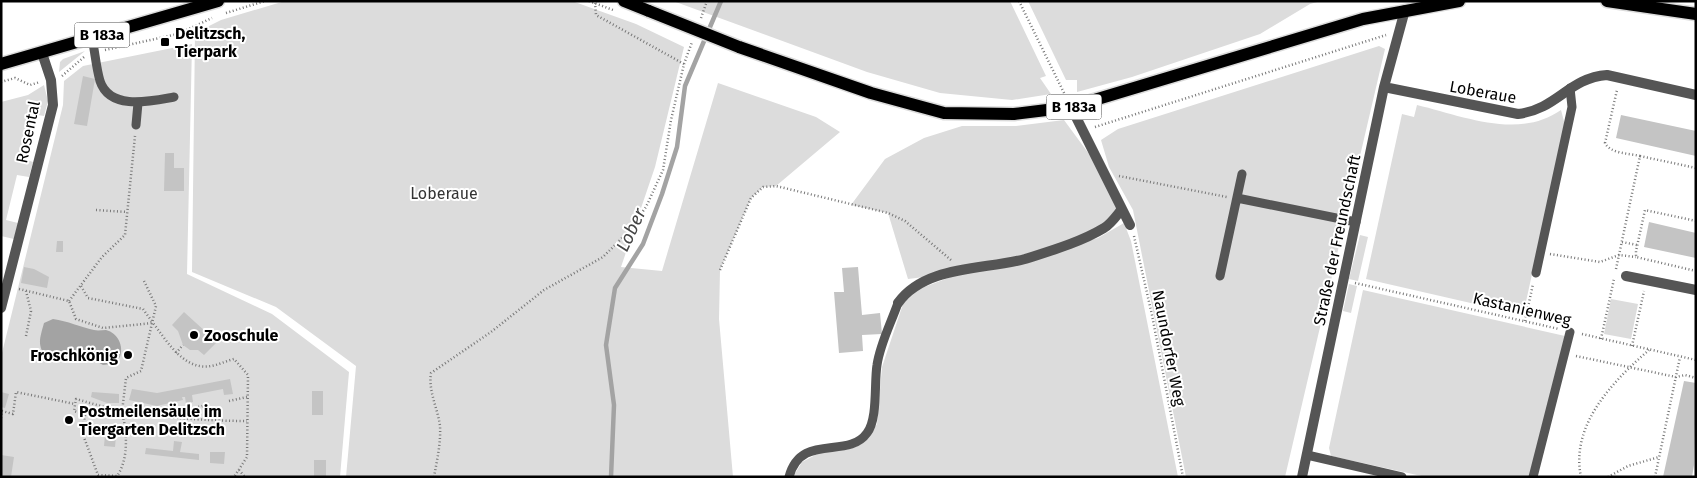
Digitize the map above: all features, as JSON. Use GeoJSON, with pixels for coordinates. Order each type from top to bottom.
{"type":"FeatureCollection","features":[{"type":"Feature","properties":{"kind":"main road","name":"B 183a"},"geometry":{"type":"LineString","coordinates":[[1,64],[218,1]]}},
{"type":"Feature","properties":{"kind":"main road","name":"B 183a"},"geometry":{"type":"LineString","coordinates":[[624,1],[739,47],[871,93],[944,113],[1014,114],[1071,107],[1363,19],[1459,1]]}},
{"type":"Feature","properties":{"kind":"main road"},"geometry":{"type":"LineString","coordinates":[[1607,1],[1696,14]]}},
{"type":"Feature","properties":{"kind":"street","name":"Straße der Freundschaft"},"geometry":{"type":"LineString","coordinates":[[1302,477],[1384,87],[1405,10]]}},
{"type":"Feature","properties":{"kind":"street","name":"Rosental"},"geometry":{"type":"LineString","coordinates":[[1,308],[8,287],[53,105],[51,80],[42,53]]}},
{"type":"Feature","properties":{"kind":"street","name":"Loberaue"},"geometry":{"type":"LineString","coordinates":[[1384,87],[1518,114],[1532,112],[1550,104],[1570,88],[1593,76],[1607,75],[1619,77],[1696,94]]}},
{"type":"Feature","properties":{"kind":"street"},"geometry":{"type":"LineString","coordinates":[[1071,107],[1130,225]]}},
{"type":"Feature","properties":{"kind":"street"},"geometry":{"type":"LineString","coordinates":[[898,303],[905,294],[918,284],[939,275],[1024,259],[1074,242],[1105,228],[1122,210]]}},
{"type":"Feature","properties":{"kind":"street"},"geometry":{"type":"LineString","coordinates":[[1626,276],[1696,290]]}},
{"type":"Feature","properties":{"kind":"lane"},"geometry":{"type":"LineString","coordinates":[[92,38],[101,83],[115,97],[138,103],[174,97]]}},
{"type":"Feature","properties":{"kind":"lane"},"geometry":{"type":"LineString","coordinates":[[1536,273],[1539,252],[1572,107],[1570,88]]}},
{"type":"Feature","properties":{"kind":"lane"},"geometry":{"type":"LineString","coordinates":[[136,125],[138,103]]}},
{"type":"Feature","properties":{"kind":"lane"},"geometry":{"type":"LineString","coordinates":[[1220,276],[1242,174]]}},
{"type":"Feature","properties":{"kind":"lane"},"geometry":{"type":"LineString","coordinates":[[1237,198],[1356,222]]}},
{"type":"Feature","properties":{"kind":"lane"},"geometry":{"type":"LineString","coordinates":[[789,477],[792,464],[804,454],[821,448],[856,442],[867,434],[873,418],[877,363],[898,303]]}},
{"type":"Feature","properties":{"kind":"lane"},"geometry":{"type":"LineString","coordinates":[[1533,477],[1570,332]]}},
{"type":"Feature","properties":{"kind":"lane"},"geometry":{"type":"LineString","coordinates":[[1307,455],[1402,477]]}},
{"type":"Feature","properties":{"kind":"path"},"geometry":{"type":"LineString","coordinates":[[225,14],[265,1]]}},
{"type":"Feature","properties":{"kind":"path"},"geometry":{"type":"LineString","coordinates":[[1019,1],[1071,107]]}},
{"type":"Feature","properties":{"kind":"path"},"geometry":{"type":"LineString","coordinates":[[434,477],[440,445],[440,426],[430,381],[431,373],[492,332],[544,290],[603,257],[628,232],[646,207],[664,170],[671,120],[684,64],[596,15],[595,3]]}},
{"type":"Feature","properties":{"kind":"path"},"geometry":{"type":"LineString","coordinates":[[1,82],[15,78],[30,85],[60,78],[88,53],[178,34],[216,16]]}},
{"type":"Feature","properties":{"kind":"path"},"geometry":{"type":"LineString","coordinates":[[1083,131],[1399,32]]}},
{"type":"Feature","properties":{"kind":"path"},"geometry":{"type":"LineString","coordinates":[[1619,77],[1605,143],[1609,148],[1696,168]]}},
{"type":"Feature","properties":{"kind":"path"},"geometry":{"type":"LineString","coordinates":[[69,301],[102,257],[124,235],[136,125]]}},
{"type":"Feature","properties":{"kind":"path"},"geometry":{"type":"LineString","coordinates":[[1601,339],[1640,156]]}},
{"type":"Feature","properties":{"kind":"path"},"geometry":{"type":"LineString","coordinates":[[1103,173],[1237,198]]}},
{"type":"Feature","properties":{"kind":"path"},"geometry":{"type":"LineString","coordinates":[[720,270],[751,198],[762,187],[776,186],[888,213],[905,221],[948,258],[967,271]]}},
{"type":"Feature","properties":{"kind":"path"},"geometry":{"type":"LineString","coordinates":[[96,210],[127,212]]}},
{"type":"Feature","properties":{"kind":"path"},"geometry":{"type":"LineString","coordinates":[[1636,257],[1645,210],[1696,221]]}},
{"type":"Feature","properties":{"kind":"path","name":"Naundorfer Weg"},"geometry":{"type":"LineString","coordinates":[[1130,225],[1139,251],[1183,477]]}},
{"type":"Feature","properties":{"kind":"path"},"geometry":{"type":"LineString","coordinates":[[1622,242],[1637,245]]}},
{"type":"Feature","properties":{"kind":"path"},"geometry":{"type":"LineString","coordinates":[[1539,252],[1600,262],[1619,255],[1636,257],[1696,271]]}},
{"type":"Feature","properties":{"kind":"path"},"geometry":{"type":"LineString","coordinates":[[1525,321],[1536,273]]}},
{"type":"Feature","properties":{"kind":"path"},"geometry":{"type":"LineString","coordinates":[[1632,346],[1647,280]]}},
{"type":"Feature","properties":{"kind":"path"},"geometry":{"type":"LineString","coordinates":[[144,281],[156,306],[141,371],[126,378],[122,412],[126,428],[123,467],[117,477],[98,475],[82,432],[85,415],[74,410],[76,399],[122,412],[199,420],[247,421]]}},
{"type":"Feature","properties":{"kind":"path","name":"Kastanienweg"},"geometry":{"type":"LineString","coordinates":[[1344,281],[1696,360]]}},
{"type":"Feature","properties":{"kind":"path"},"geometry":{"type":"LineString","coordinates":[[81,286],[88,298],[143,309],[176,353],[196,366],[210,366],[234,359],[248,375],[247,457],[234,477]]}},
{"type":"Feature","properties":{"kind":"path"},"geometry":{"type":"LineString","coordinates":[[8,287],[69,301]]}},
{"type":"Feature","properties":{"kind":"path"},"geometry":{"type":"LineString","coordinates":[[26,291],[31,311],[26,336]]}},
{"type":"Feature","properties":{"kind":"path"},"geometry":{"type":"LineString","coordinates":[[69,301],[76,320],[103,328],[153,323]]}},
{"type":"Feature","properties":{"kind":"path"},"geometry":{"type":"LineString","coordinates":[[176,353],[183,345]]}},
{"type":"Feature","properties":{"kind":"path"},"geometry":{"type":"LineString","coordinates":[[1581,477],[1580,443],[1594,409],[1629,367],[1649,350]]}},
{"type":"Feature","properties":{"kind":"path"},"geometry":{"type":"LineString","coordinates":[[1564,353],[1676,377],[1685,375],[1696,378]]}},
{"type":"Feature","properties":{"kind":"path"},"geometry":{"type":"LineString","coordinates":[[1655,477],[1680,357]]}},
{"type":"Feature","properties":{"kind":"path"},"geometry":{"type":"LineString","coordinates":[[1,418],[2,411],[13,414],[16,392],[75,404]]}},
{"type":"Feature","properties":{"kind":"path"},"geometry":{"type":"LineString","coordinates":[[230,401],[247,397]]}},
{"type":"Feature","properties":{"kind":"path"},"geometry":{"type":"LineString","coordinates":[[180,418],[188,409],[208,405]]}},
{"type":"Feature","properties":{"kind":"path"},"geometry":{"type":"LineString","coordinates":[[1608,477],[1628,466],[1659,457]]}},
{"type":"Feature","properties":{"kind":"path"},"geometry":{"type":"LineString","coordinates":[[239,470],[245,477]]}},
{"type":"Feature","properties":{"kind":"green space","name":"Loberaue"},"geometry":{"type":"Polygon","coordinates":[[[285,1],[572,1],[636,24],[684,47],[655,167],[621,267],[662,271],[718,83],[816,117],[840,132],[776,186],[763,187],[751,198],[720,270],[719,319],[733,477],[346,477],[356,366],[276,307],[192,272],[195,33],[221,20],[285,1]]]}},
{"type":"Feature","properties":{"kind":"green space"},"geometry":{"type":"Polygon","coordinates":[[[673,1],[1010,1],[1046,76],[1040,78],[1051,94],[1012,100],[940,93],[867,72],[673,1]]]}},
{"type":"Feature","properties":{"kind":"green space"},"geometry":{"type":"Polygon","coordinates":[[[1028,1],[1321,1],[1310,4],[1260,34],[1132,77],[1077,92],[1077,80],[1066,80],[1028,1]]]}},
{"type":"Feature","properties":{"kind":"green space"},"geometry":{"type":"Polygon","coordinates":[[[192,44],[187,274],[272,314],[349,372],[340,477],[1,477],[1,357],[63,105],[64,81],[83,66],[192,44]]]}},
{"type":"Feature","properties":{"kind":"green space"},"geometry":{"type":"Polygon","coordinates":[[[1379,46],[1385,49],[1285,477],[1186,477],[1133,210],[1109,167],[1101,140],[1118,129],[1379,46]]]}},
{"type":"Feature","properties":{"kind":"green space"},"geometry":{"type":"Polygon","coordinates":[[[85,51],[59,72],[60,62],[63,59],[85,51]]]}},
{"type":"Feature","properties":{"kind":"green space"},"geometry":{"type":"Polygon","coordinates":[[[44,85],[48,101],[44,116],[32,114],[21,158],[33,162],[29,177],[17,175],[6,220],[18,223],[14,239],[1,236],[1,102],[28,95],[44,85]]]}},
{"type":"Feature","properties":{"kind":"green space"},"geometry":{"type":"Polygon","coordinates":[[[1417,105],[1471,119],[1509,125],[1544,119],[1561,110],[1565,125],[1523,315],[1366,279],[1402,114],[1414,117],[1417,105]]]}},
{"type":"Feature","properties":{"kind":"green space"},"geometry":{"type":"Polygon","coordinates":[[[1064,120],[1103,173],[1122,209],[1105,228],[1037,255],[1098,238],[1124,223],[1131,241],[1178,477],[793,477],[802,462],[823,451],[856,447],[867,439],[877,424],[882,367],[903,304],[919,289],[964,272],[908,279],[888,213],[851,205],[885,159],[924,138],[962,126],[1016,126],[1064,120]]]}},
{"type":"Feature","properties":{"kind":"green space"},"geometry":{"type":"Polygon","coordinates":[[[1360,235],[1368,237],[1358,281],[1349,279],[1360,235]]]}},
{"type":"Feature","properties":{"kind":"green space"},"geometry":{"type":"Polygon","coordinates":[[[1349,284],[1357,286],[1351,313],[1343,311],[1349,284]]]}},
{"type":"Feature","properties":{"kind":"green space"},"geometry":{"type":"Polygon","coordinates":[[[1363,290],[1565,336],[1529,477],[1426,477],[1331,456],[1329,448],[1363,290]]]}},
{"type":"Feature","properties":{"kind":"green space"},"geometry":{"type":"Polygon","coordinates":[[[1611,299],[1638,304],[1631,339],[1604,334],[1611,299]]]}},
{"type":"Feature","properties":{"kind":"shaded area"},"geometry":{"type":"Polygon","coordinates":[[[53,319],[94,330],[106,330],[114,334],[119,340],[120,357],[113,364],[103,365],[94,360],[48,359],[40,346],[40,338],[44,323],[53,319]]]}},
{"type":"Feature","properties":{"kind":"building"},"geometry":{"type":"Polygon","coordinates":[[[83,76],[95,79],[87,126],[74,124],[83,76]]]}},
{"type":"Feature","properties":{"kind":"building"},"geometry":{"type":"Polygon","coordinates":[[[1621,115],[1696,131],[1696,156],[1616,138],[1621,115]]]}},
{"type":"Feature","properties":{"kind":"building"},"geometry":{"type":"Polygon","coordinates":[[[165,153],[174,153],[174,168],[184,168],[184,191],[164,191],[165,153]]]}},
{"type":"Feature","properties":{"kind":"building"},"geometry":{"type":"Polygon","coordinates":[[[1649,222],[1696,233],[1696,258],[1644,247],[1649,222]]]}},
{"type":"Feature","properties":{"kind":"building"},"geometry":{"type":"Polygon","coordinates":[[[57,241],[63,241],[63,252],[56,252],[57,241]]]}},
{"type":"Feature","properties":{"kind":"building"},"geometry":{"type":"Polygon","coordinates":[[[24,267],[34,269],[49,277],[47,288],[21,283],[24,267]]]}},
{"type":"Feature","properties":{"kind":"building"},"geometry":{"type":"Polygon","coordinates":[[[858,267],[862,315],[880,313],[882,334],[862,335],[863,351],[839,353],[834,292],[844,292],[842,268],[858,267]]]}},
{"type":"Feature","properties":{"kind":"building","name":"Zooschule"},"geometry":{"type":"Polygon","coordinates":[[[184,312],[217,342],[204,355],[198,350],[190,350],[183,345],[178,331],[172,325],[184,312]]]}},
{"type":"Feature","properties":{"kind":"building"},"geometry":{"type":"Polygon","coordinates":[[[230,379],[233,394],[224,395],[223,389],[192,395],[193,402],[186,404],[185,397],[182,397],[183,400],[157,406],[129,400],[132,389],[157,393],[230,379]]]}},
{"type":"Feature","properties":{"kind":"building"},"geometry":{"type":"Polygon","coordinates":[[[1684,381],[1696,383],[1692,477],[1663,477],[1684,381]]]}},
{"type":"Feature","properties":{"kind":"building"},"geometry":{"type":"Polygon","coordinates":[[[312,391],[323,391],[323,415],[312,415],[312,391]]]}},
{"type":"Feature","properties":{"kind":"building"},"geometry":{"type":"Polygon","coordinates":[[[1,392],[9,394],[5,408],[1,407],[1,392]]]}},
{"type":"Feature","properties":{"kind":"building"},"geometry":{"type":"Polygon","coordinates":[[[92,392],[119,394],[119,403],[107,403],[91,397],[92,392]]]}},
{"type":"Feature","properties":{"kind":"building"},"geometry":{"type":"Polygon","coordinates":[[[105,435],[116,436],[115,447],[104,446],[105,435]]]}},
{"type":"Feature","properties":{"kind":"building"},"geometry":{"type":"Polygon","coordinates":[[[174,441],[182,442],[180,452],[199,454],[199,460],[145,454],[146,448],[173,451],[174,441]]]}},
{"type":"Feature","properties":{"kind":"building"},"geometry":{"type":"Polygon","coordinates":[[[210,452],[225,452],[224,464],[210,463],[210,452]]]}},
{"type":"Feature","properties":{"kind":"building"},"geometry":{"type":"Polygon","coordinates":[[[1,455],[14,457],[11,477],[1,477],[1,455]]]}},
{"type":"Feature","properties":{"kind":"building"},"geometry":{"type":"Polygon","coordinates":[[[314,460],[326,460],[326,477],[314,477],[314,460]]]}},
{"type":"Feature","properties":{"kind":"waterway","name":"Lober"},"geometry":{"type":"LineString","coordinates":[[611,477],[614,405],[606,345],[615,288],[643,244],[662,194],[677,147],[685,86],[721,1]]}},
{"type":"Feature","properties":{"kind":"place","name":"Delitzsch, Tierpark"},"geometry":{"type":"Point","coordinates":[165,42]}},
{"type":"Feature","properties":{"kind":"place","name":"Zooschule"},"geometry":{"type":"Point","coordinates":[194,335]}},
{"type":"Feature","properties":{"kind":"place","name":"Froschkönig"},"geometry":{"type":"Point","coordinates":[128,355]}},
{"type":"Feature","properties":{"kind":"place","name":"Postmeilensäule im Tiergarten Delitzsch"},"geometry":{"type":"Point","coordinates":[69,420]}}]}
